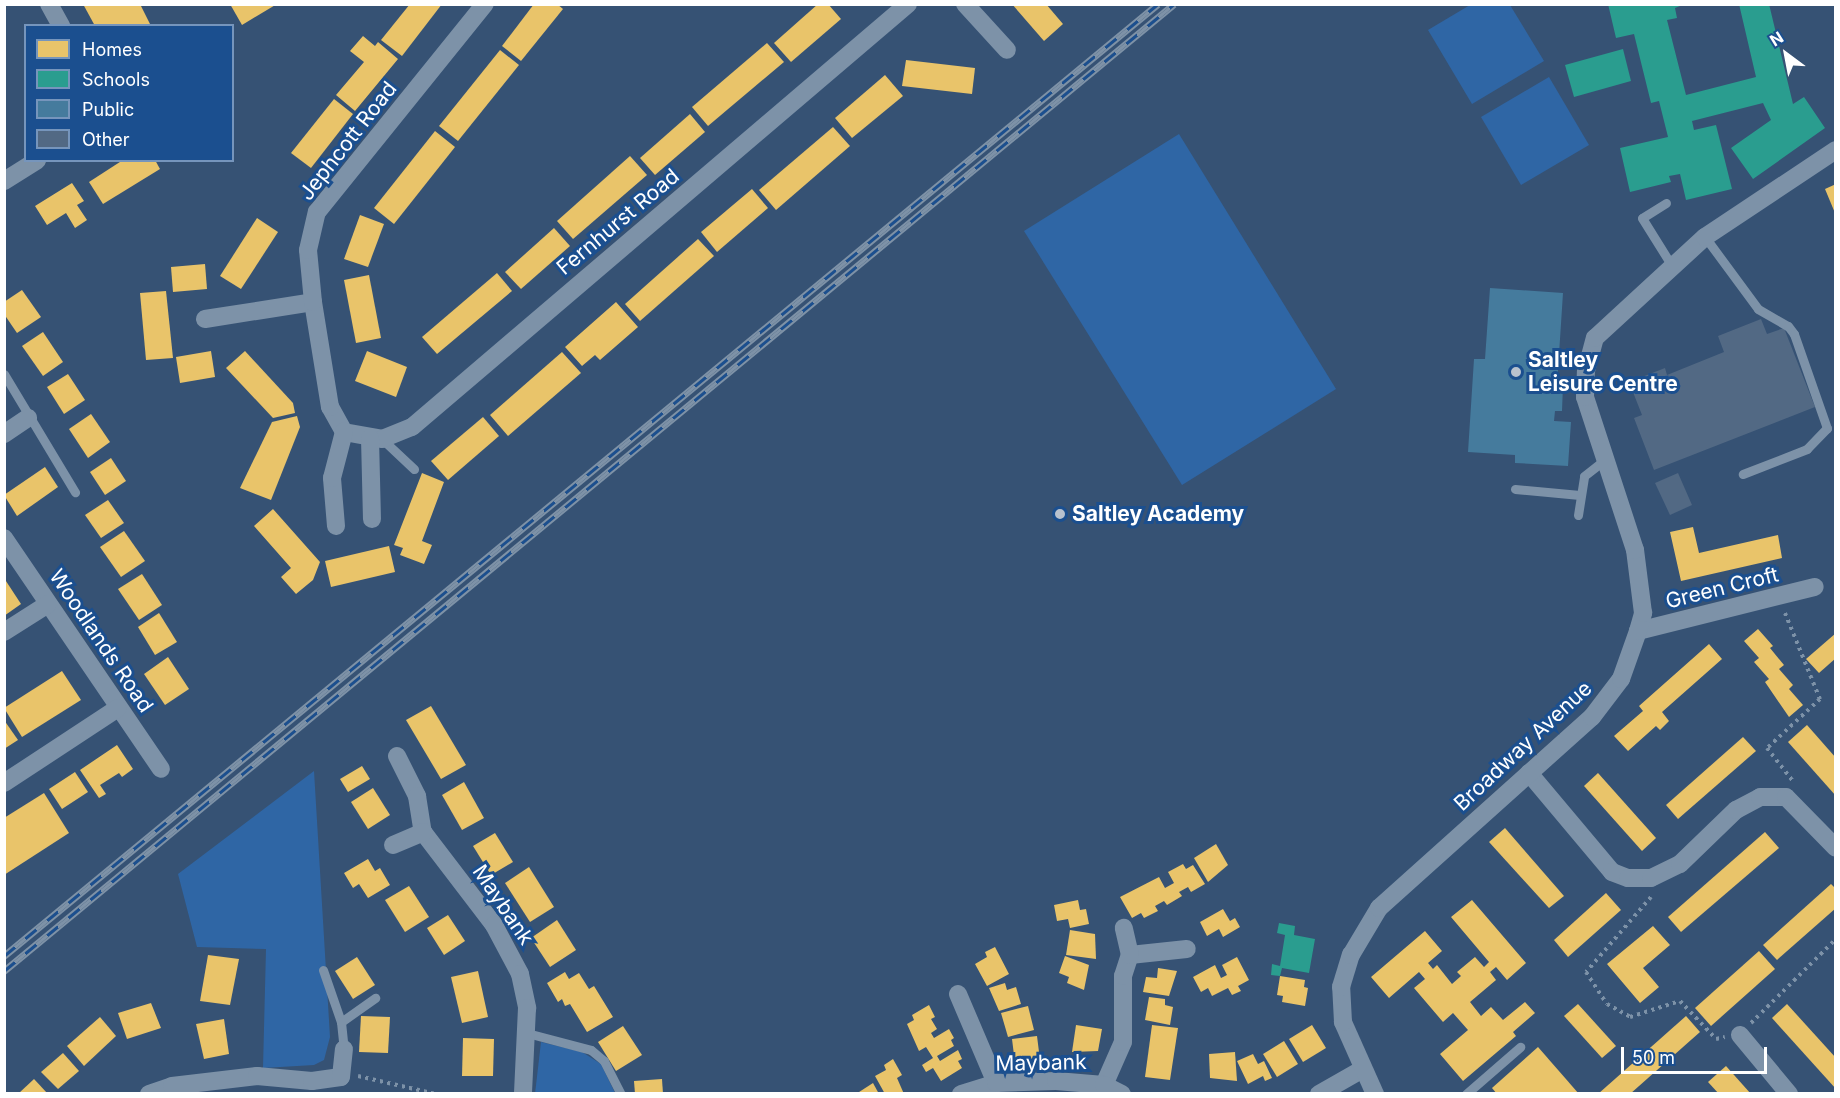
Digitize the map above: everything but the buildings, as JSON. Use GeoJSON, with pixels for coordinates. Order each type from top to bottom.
{"type":"FeatureCollection","features":[{"type":"Feature","properties":{"kind":"street"},"geometry":{"type":"LineString","coordinates":[[49,4],[60,24]]}},
{"type":"Feature","properties":{"kind":"street","name":"Jephcott Road"},"geometry":{"type":"LineString","coordinates":[[344,432],[330,408],[313,302],[308,250],[317,212],[485,4]]}},
{"type":"Feature","properties":{"kind":"street","name":"Fernhurst Road"},"geometry":{"type":"LineString","coordinates":[[376,438],[412,427],[908,4]]}},
{"type":"Feature","properties":{"kind":"street"},"geometry":{"type":"LineString","coordinates":[[965,4],[1007,50]]}},
{"type":"Feature","properties":{"kind":"street","name":"Broadway Avenue"},"geometry":{"type":"LineString","coordinates":[[1375,1094],[1361,1070],[1343,1022],[1341,987],[1351,955],[1379,908],[1609,698],[1621,679],[1638,631],[1643,613],[1638,568],[1607,458],[1586,397],[1586,371],[1595,338],[1706,237],[1836,150]]}},
{"type":"Feature","properties":{"kind":"street"},"geometry":{"type":"LineString","coordinates":[[4,181],[34,162]]}},
{"type":"Feature","properties":{"kind":"street"},"geometry":{"type":"LineString","coordinates":[[205,319],[313,302]]}},
{"type":"Feature","properties":{"kind":"street"},"geometry":{"type":"LineString","coordinates":[[4,434],[28,418]]}},
{"type":"Feature","properties":{"kind":"street"},"geometry":{"type":"LineString","coordinates":[[336,526],[332,478],[344,432],[376,438],[372,519]]}},
{"type":"Feature","properties":{"kind":"street","name":"Woodlands Road"},"geometry":{"type":"LineString","coordinates":[[4,538],[161,769]]}},
{"type":"Feature","properties":{"kind":"street","name":"Green Croft"},"geometry":{"type":"LineString","coordinates":[[1638,631],[1779,599],[1815,587]]}},
{"type":"Feature","properties":{"kind":"street"},"geometry":{"type":"LineString","coordinates":[[4,632],[48,604]]}},
{"type":"Feature","properties":{"kind":"street"},"geometry":{"type":"LineString","coordinates":[[4,783],[118,708]]}},
{"type":"Feature","properties":{"kind":"street","name":"Maybank"},"geometry":{"type":"LineString","coordinates":[[397,756],[417,796],[423,832],[510,953],[526,992],[527,1033],[523,1094]]}},
{"type":"Feature","properties":{"kind":"street"},"geometry":{"type":"LineString","coordinates":[[1529,773],[1599,859],[1612,872],[1628,878],[1652,878],[1680,864],[1736,810],[1760,797],[1786,797],[1836,848]]}},
{"type":"Feature","properties":{"kind":"street"},"geometry":{"type":"LineString","coordinates":[[393,845],[423,832]]}},
{"type":"Feature","properties":{"kind":"street"},"geometry":{"type":"LineString","coordinates":[[1104,1085],[1123,1042],[1124,976],[1130,955],[1124,928]]}},
{"type":"Feature","properties":{"kind":"street"},"geometry":{"type":"LineString","coordinates":[[1130,955],[1187,949]]}},
{"type":"Feature","properties":{"kind":"street"},"geometry":{"type":"LineString","coordinates":[[958,994],[996,1083]]}},
{"type":"Feature","properties":{"kind":"street"},"geometry":{"type":"LineString","coordinates":[[1740,1035],[1790,1094]]}},
{"type":"Feature","properties":{"kind":"street"},"geometry":{"type":"LineString","coordinates":[[149,1094],[172,1086],[257,1076],[341,1085],[344,1048]]}},
{"type":"Feature","properties":{"kind":"street"},"geometry":{"type":"LineString","coordinates":[[1319,1094],[1361,1070]]}},
{"type":"Feature","properties":{"kind":"street","name":"Maybank"},"geometry":{"type":"LineString","coordinates":[[961,1094],[996,1083],[1056,1081],[1104,1085],[1122,1094]]}},
{"type":"Feature","properties":{"kind":"lane"},"geometry":{"type":"LineString","coordinates":[[1666,203],[1642,218],[1672,266]]}},
{"type":"Feature","properties":{"kind":"lane"},"geometry":{"type":"LineString","coordinates":[[1706,237],[1758,309],[1788,326],[1794,334],[1827,428],[1807,449],[1743,474]]}},
{"type":"Feature","properties":{"kind":"lane"},"geometry":{"type":"LineString","coordinates":[[4,374],[28,418],[75,492]]}},
{"type":"Feature","properties":{"kind":"lane"},"geometry":{"type":"LineString","coordinates":[[376,438],[414,469]]}},
{"type":"Feature","properties":{"kind":"lane"},"geometry":{"type":"LineString","coordinates":[[1578,515],[1584,476],[1607,458]]}},
{"type":"Feature","properties":{"kind":"lane"},"geometry":{"type":"LineString","coordinates":[[1515,489],[1580,495]]}},
{"type":"Feature","properties":{"kind":"lane"},"geometry":{"type":"LineString","coordinates":[[323,970],[341,1022],[344,1048]]}},
{"type":"Feature","properties":{"kind":"lane"},"geometry":{"type":"LineString","coordinates":[[341,1022],[375,998]]}},
{"type":"Feature","properties":{"kind":"lane"},"geometry":{"type":"LineString","coordinates":[[527,1033],[591,1050],[604,1062],[621,1094]]}},
{"type":"Feature","properties":{"kind":"lane"},"geometry":{"type":"LineString","coordinates":[[1466,1094],[1520,1047]]}},
{"type":"Feature","properties":{"kind":"path"},"geometry":{"type":"LineString","coordinates":[[1779,599],[1820,699],[1767,748],[1792,779],[1786,797]]}},
{"type":"Feature","properties":{"kind":"path"},"geometry":{"type":"LineString","coordinates":[[1657,890],[1586,972],[1607,1004],[1630,1017],[1680,1001],[1716,1039],[1740,1035],[1836,939]]}},
{"type":"Feature","properties":{"kind":"path"},"geometry":{"type":"LineString","coordinates":[[341,1085],[366,1075],[436,1094]]}},
{"type":"Feature","properties":{"kind":"shaded area"},"geometry":{"type":"Polygon","coordinates":[[[1470,5],[1510,5],[1544,61],[1472,104],[1428,30],[1470,5]]]}},
{"type":"Feature","properties":{"kind":"shaded area"},"geometry":{"type":"Polygon","coordinates":[[[1549,77],[1589,145],[1521,185],[1481,117],[1549,77]]]}},
{"type":"Feature","properties":{"kind":"shaded area"},"geometry":{"type":"Polygon","coordinates":[[[1179,134],[1336,389],[1182,485],[1024,231],[1179,134]]]}},
{"type":"Feature","properties":{"kind":"shaded area"},"geometry":{"type":"Polygon","coordinates":[[[314,771],[330,1037],[324,1060],[314,1065],[263,1068],[266,949],[197,947],[178,874],[314,771]]]}},
{"type":"Feature","properties":{"kind":"shaded area"},"geometry":{"type":"Polygon","coordinates":[[[541,1042],[582,1052],[601,1064],[615,1093],[535,1094],[541,1042]]]}},
{"type":"Feature","properties":{"kind":"railway"},"geometry":{"type":"LineString","coordinates":[[4,956],[1158,4]]}},
{"type":"Feature","properties":{"kind":"railway"},"geometry":{"type":"LineString","coordinates":[[4,971],[1174,4]]}},
{"type":"Feature","properties":{"kind":"place","name":"Saltley Leisure Centre"},"geometry":{"type":"Point","coordinates":[1516,372]}},
{"type":"Feature","properties":{"kind":"place","name":"Saltley Academy"},"geometry":{"type":"Point","coordinates":[1060,514]}}]}
